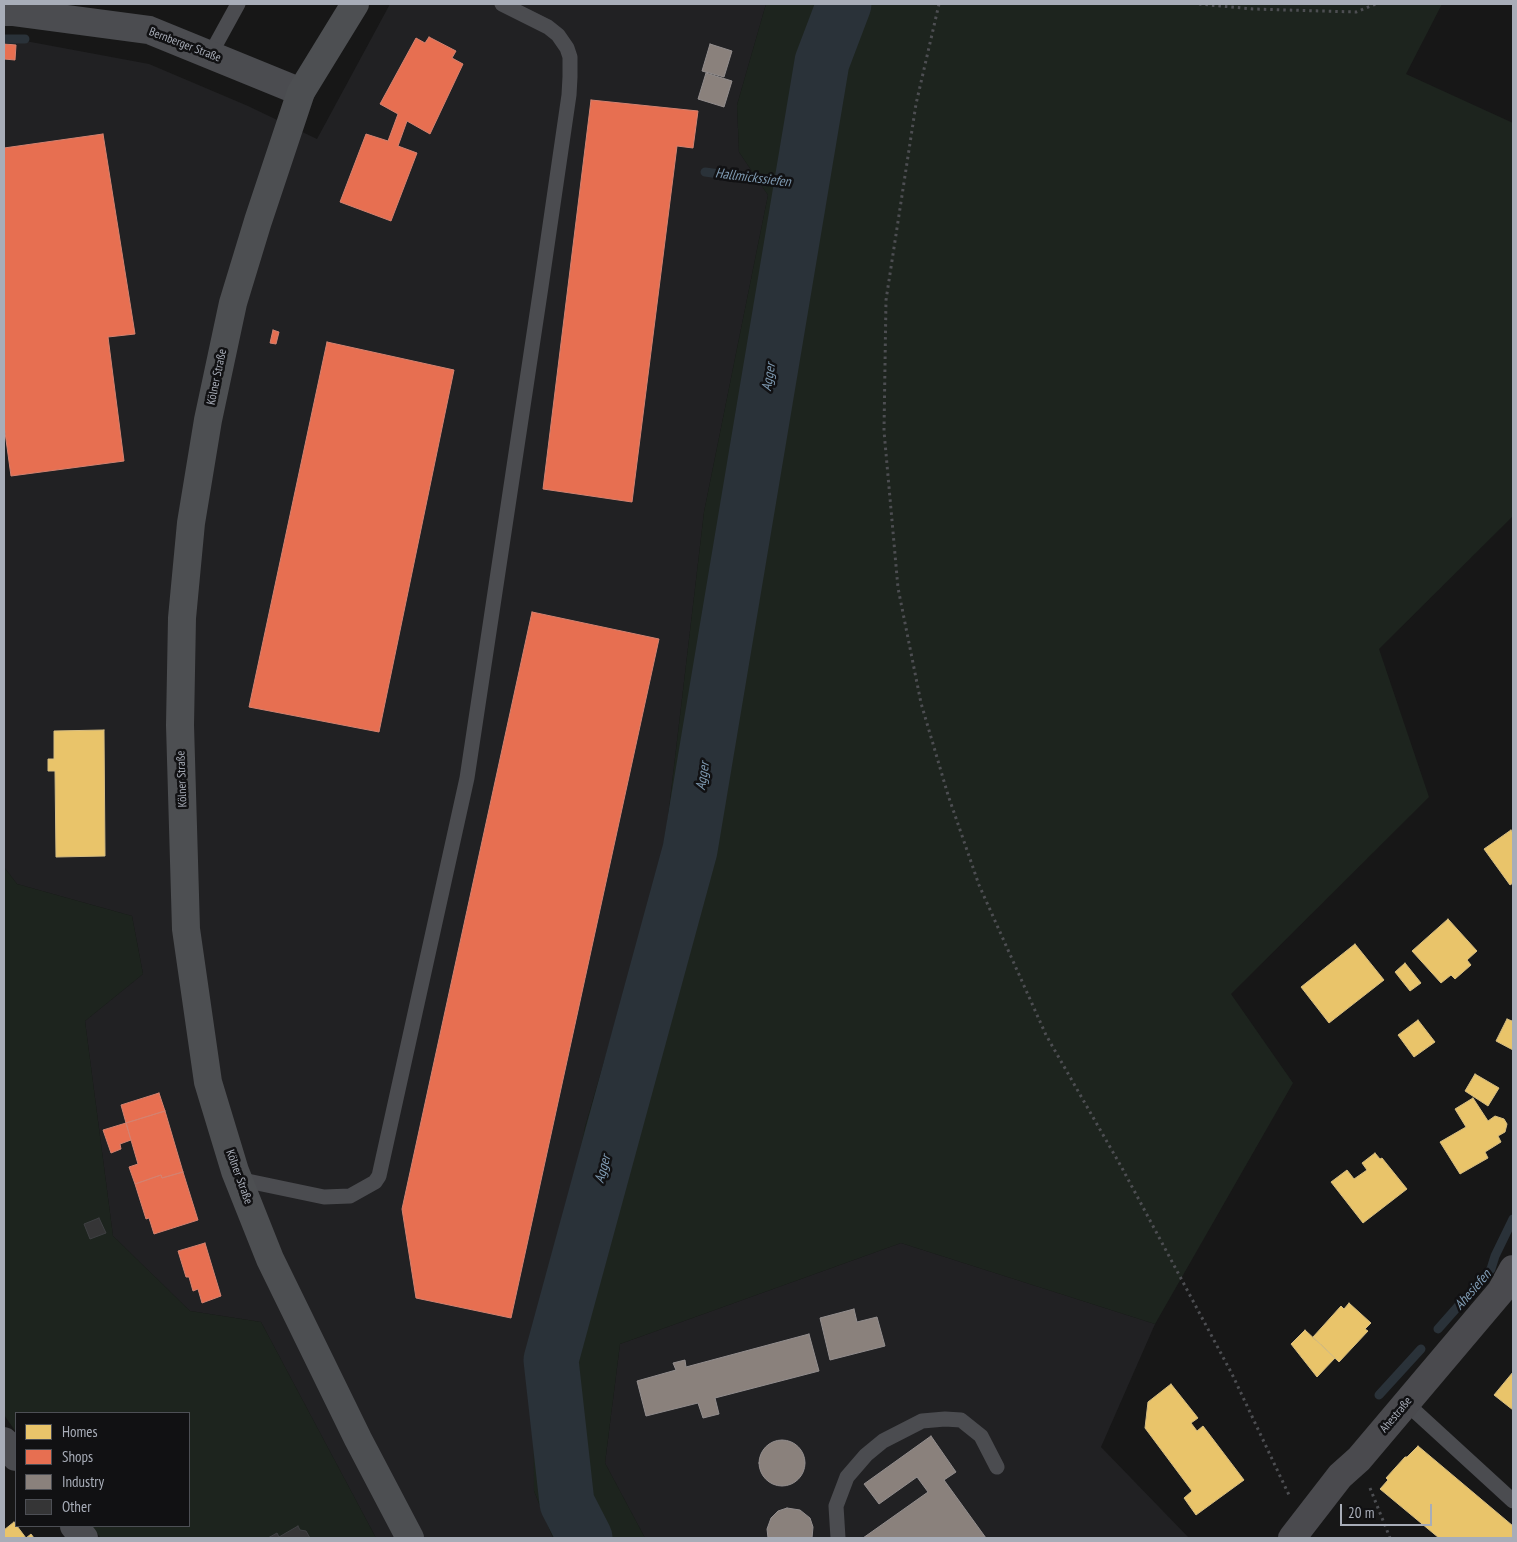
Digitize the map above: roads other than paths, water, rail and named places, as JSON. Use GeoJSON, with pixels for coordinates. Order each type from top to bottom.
{"type":"FeatureCollection","features":[{"type":"Feature","properties":{"kind":"main road","name":"Kölner Straße"},"geometry":{"type":"LineString","coordinates":[[355,4],[301,92],[258,221],[234,303],[208,420],[191,523],[182,618],[180,725],[186,929],[208,1082],[238,1179],[270,1259],[358,1439],[410,1538]]}},
{"type":"Feature","properties":{"kind":"main road","name":"Ahestraße"},"geometry":{"type":"LineString","coordinates":[[1292,1538],[1406,1403],[1509,1287]]}},
{"type":"Feature","properties":{"kind":"street","name":"Bernberger Straße"},"geometry":{"type":"LineString","coordinates":[[4,12],[149,30],[301,92]]}},
{"type":"Feature","properties":{"kind":"street"},"geometry":{"type":"LineString","coordinates":[[4,1441],[15,1455]]}},
{"type":"Feature","properties":{"kind":"street"},"geometry":{"type":"LineString","coordinates":[[75,1527],[84,1538]]}},
{"type":"Feature","properties":{"kind":"lane"},"geometry":{"type":"LineString","coordinates":[[210,55],[238,4]]}},
{"type":"Feature","properties":{"kind":"lane"},"geometry":{"type":"LineString","coordinates":[[238,1179],[324,1197],[350,1196],[374,1182],[379,1176],[467,778],[542,287],[569,95],[570,57],[567,48],[558,35],[548,27],[502,4]]}},
{"type":"Feature","properties":{"kind":"lane"},"geometry":{"type":"LineString","coordinates":[[1406,1403],[1513,1500]]}},
{"type":"Feature","properties":{"kind":"lane"},"geometry":{"type":"LineString","coordinates":[[838,1538],[836,1506],[847,1477],[866,1455],[882,1441],[922,1421],[961,1420],[982,1436],[997,1467]]}},
{"type":"Feature","properties":{"kind":"waterway","name":"Agger"},"geometry":{"type":"LineString","coordinates":[[585,1538],[567,1503],[551,1360],[690,850],[822,62],[844,4]]}},
{"type":"Feature","properties":{"kind":"waterway","name":"Hallmickssiefen"},"geometry":{"type":"LineString","coordinates":[[4,39],[25,39]]}},
{"type":"Feature","properties":{"kind":"waterway","name":"Hallmickssiefen"},"geometry":{"type":"LineString","coordinates":[[705,172],[801,185]]}},
{"type":"Feature","properties":{"kind":"waterway","name":"Ahesiefen"},"geometry":{"type":"LineString","coordinates":[[1438,1329],[1491,1269],[1495,1256],[1513,1219]]}},
{"type":"Feature","properties":{"kind":"waterway","name":"Ahesiefen"},"geometry":{"type":"LineString","coordinates":[[1379,1395],[1421,1349]]}}]}
